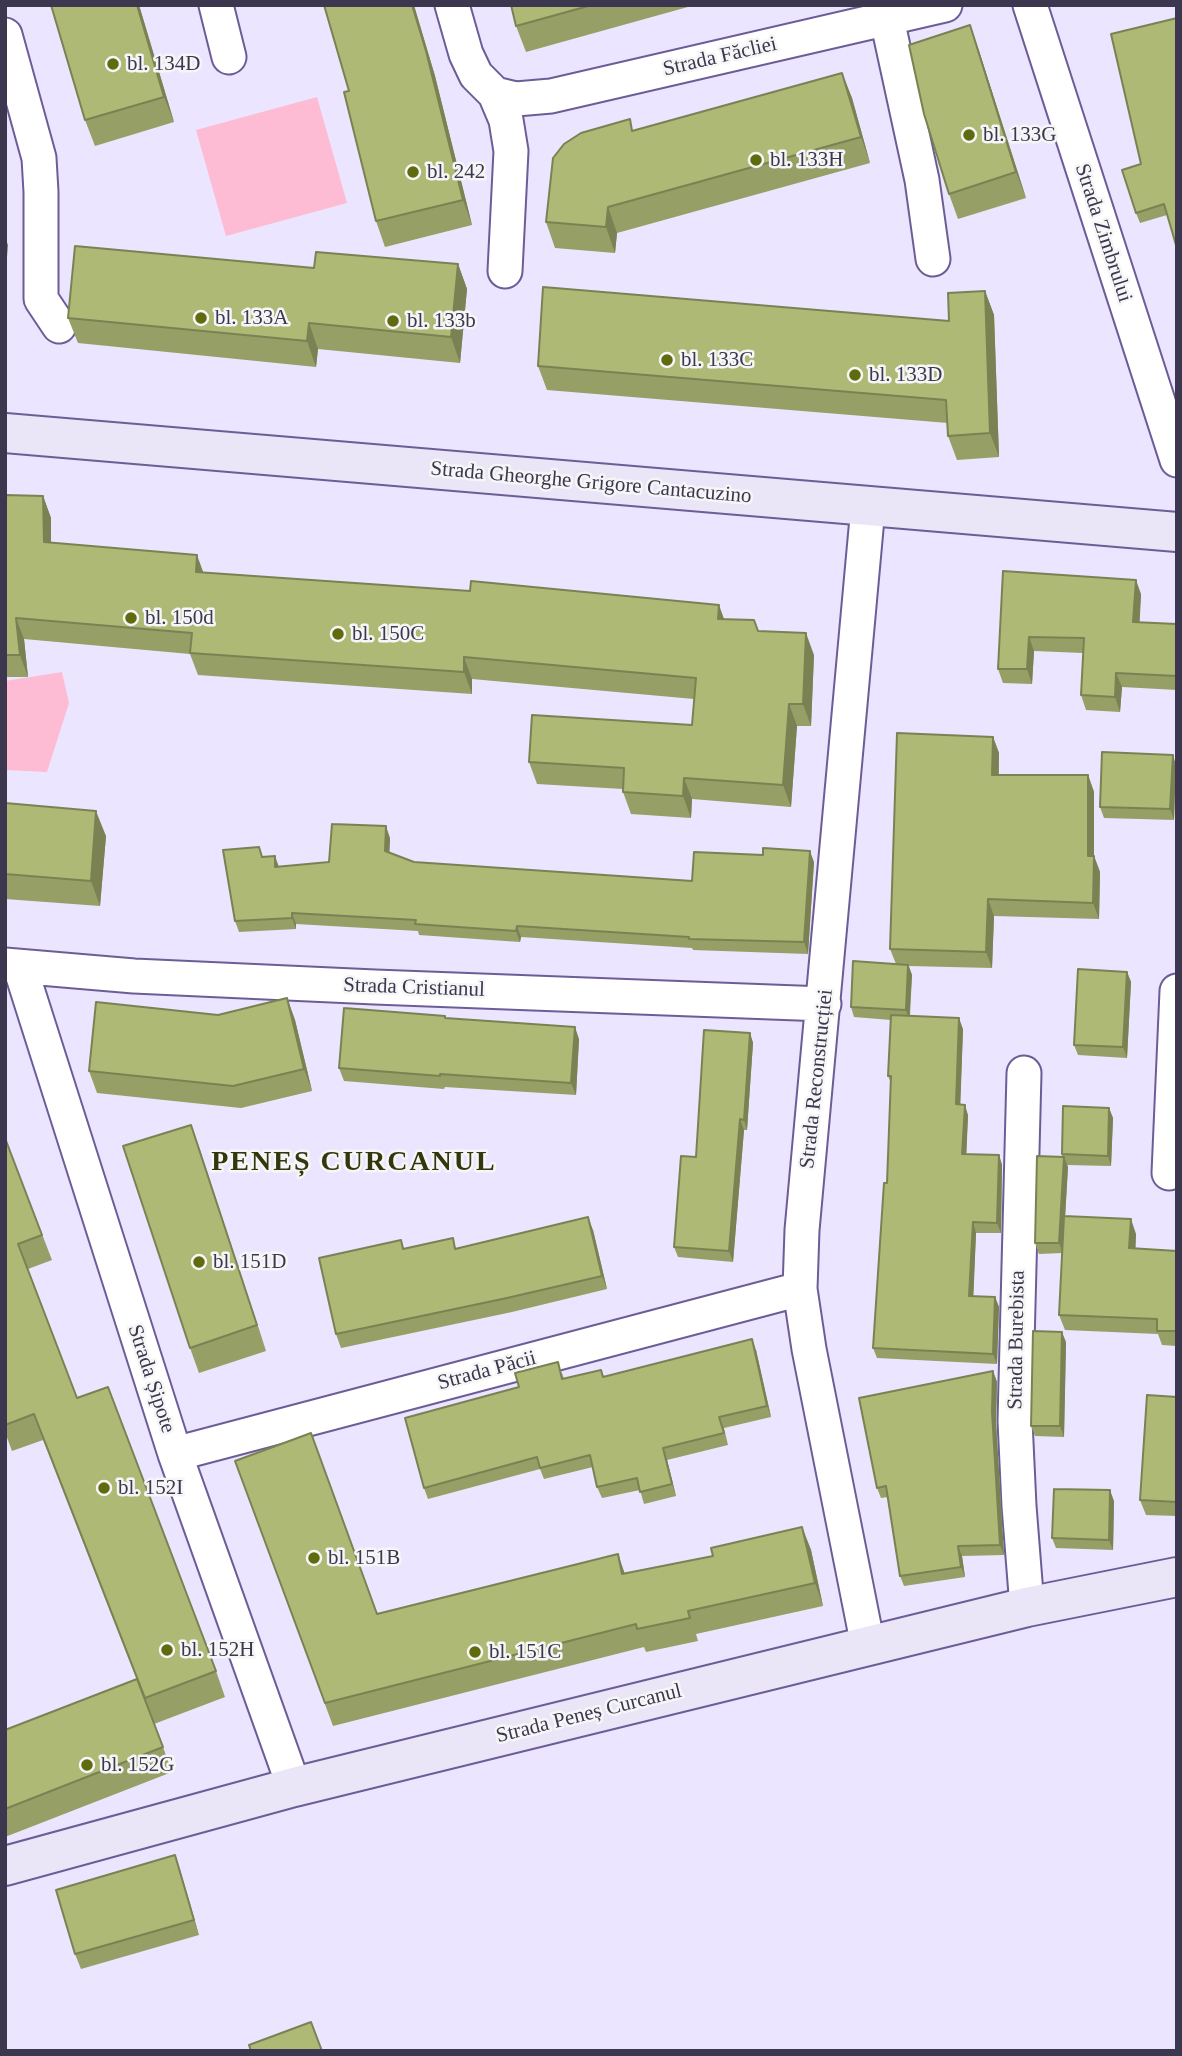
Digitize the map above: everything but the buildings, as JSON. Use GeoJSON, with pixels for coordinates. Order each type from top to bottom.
{"type":"FeatureCollection","features":[{"type":"Feature","properties":{"kind":"street"},"geometry":{"type":"LineString","coordinates":[[216,5],[229,57]]}},
{"type":"Feature","properties":{"kind":"street"},"geometry":{"type":"LineString","coordinates":[[452,5],[466,54],[476,75],[495,94],[506,120],[511,151],[505,271]]}},
{"type":"Feature","properties":{"kind":"street","name":"Strada Făcliei"},"geometry":{"type":"LineString","coordinates":[[495,94],[516,99],[551,96],[945,5]]}},
{"type":"Feature","properties":{"kind":"street","name":"Strada Zimbrului"},"geometry":{"type":"LineString","coordinates":[[1030,5],[1177,460]]}},
{"type":"Feature","properties":{"kind":"street"},"geometry":{"type":"LineString","coordinates":[[887,19],[922,180],[933,259]]}},
{"type":"Feature","properties":{"kind":"street"},"geometry":{"type":"LineString","coordinates":[[5,35],[39,158],[41,299],[59,326]]}},
{"type":"Feature","properties":{"kind":"street","name":"Strada Gheorghe Grigore Cantacuzino"},"geometry":{"type":"LineString","coordinates":[[5,433],[1177,532]]}},
{"type":"Feature","properties":{"kind":"street","name":"Strada Reconstrucției"},"geometry":{"type":"LineString","coordinates":[[867,1646],[809,1349],[800,1289],[802,1230],[868,507]]}},
{"type":"Feature","properties":{"kind":"street","name":"Strada Cristianul"},"geometry":{"type":"LineString","coordinates":[[13,966],[134,976],[375,987],[824,1003]]}},
{"type":"Feature","properties":{"kind":"street","name":"Strada Șipote"},"geometry":{"type":"LineString","coordinates":[[13,966],[175,1454],[294,1787]]}},
{"type":"Feature","properties":{"kind":"street"},"geometry":{"type":"LineString","coordinates":[[1169,1173],[1177,991]]}},
{"type":"Feature","properties":{"kind":"street","name":"Strada Burebista"},"geometry":{"type":"LineString","coordinates":[[1024,1073],[1015,1421],[1018,1506],[1027,1607]]}},
{"type":"Feature","properties":{"kind":"street","name":"Strada Păcii"},"geometry":{"type":"LineString","coordinates":[[175,1454],[800,1289]]}},
{"type":"Feature","properties":{"kind":"street","name":"Strada Peneș Curcanul"},"geometry":{"type":"LineString","coordinates":[[5,1866],[294,1787],[1027,1607],[1177,1577]]}},
{"type":"Feature","properties":{"kind":"shaded area"},"geometry":{"type":"Polygon","coordinates":[[[317,97],[347,203],[226,236],[196,130],[317,97]]]}},
{"type":"Feature","properties":{"kind":"shaded area"},"geometry":{"type":"Polygon","coordinates":[[[62,672],[69,703],[47,772],[5,770],[5,681],[62,672]]]}},
{"type":"Feature","properties":{"kind":"place","name":"bl. 134D"},"geometry":{"type":"Point","coordinates":[113,64]}},
{"type":"Feature","properties":{"kind":"place","name":"bl. 133G"},"geometry":{"type":"Point","coordinates":[969,135]}},
{"type":"Feature","properties":{"kind":"place","name":"bl. 133H"},"geometry":{"type":"Point","coordinates":[756,160]}},
{"type":"Feature","properties":{"kind":"place","name":"bl. 242"},"geometry":{"type":"Point","coordinates":[413,172]}},
{"type":"Feature","properties":{"kind":"place","name":"bl. 133A"},"geometry":{"type":"Point","coordinates":[201,318]}},
{"type":"Feature","properties":{"kind":"place","name":"bl. 133b"},"geometry":{"type":"Point","coordinates":[393,321]}},
{"type":"Feature","properties":{"kind":"place","name":"bl. 133C"},"geometry":{"type":"Point","coordinates":[667,360]}},
{"type":"Feature","properties":{"kind":"place","name":"bl. 133D"},"geometry":{"type":"Point","coordinates":[855,375]}},
{"type":"Feature","properties":{"kind":"place","name":"bl. 150d"},"geometry":{"type":"Point","coordinates":[131,618]}},
{"type":"Feature","properties":{"kind":"place","name":"bl. 150C"},"geometry":{"type":"Point","coordinates":[338,634]}},
{"type":"Feature","properties":{"kind":"place","name":"bl. 151D"},"geometry":{"type":"Point","coordinates":[199,1262]}},
{"type":"Feature","properties":{"kind":"place","name":"bl. 152I"},"geometry":{"type":"Point","coordinates":[104,1488]}},
{"type":"Feature","properties":{"kind":"place","name":"bl. 151B"},"geometry":{"type":"Point","coordinates":[314,1558]}},
{"type":"Feature","properties":{"kind":"place","name":"bl. 152H"},"geometry":{"type":"Point","coordinates":[167,1650]}},
{"type":"Feature","properties":{"kind":"place","name":"bl. 151C"},"geometry":{"type":"Point","coordinates":[475,1652]}},
{"type":"Feature","properties":{"kind":"place","name":"bl. 152G"},"geometry":{"type":"Point","coordinates":[87,1765]}},
{"type":"Feature","properties":{"kind":"district","name":"PENEȘ CURCANUL"},"geometry":{"type":"Point","coordinates":[354,1163]}}]}
